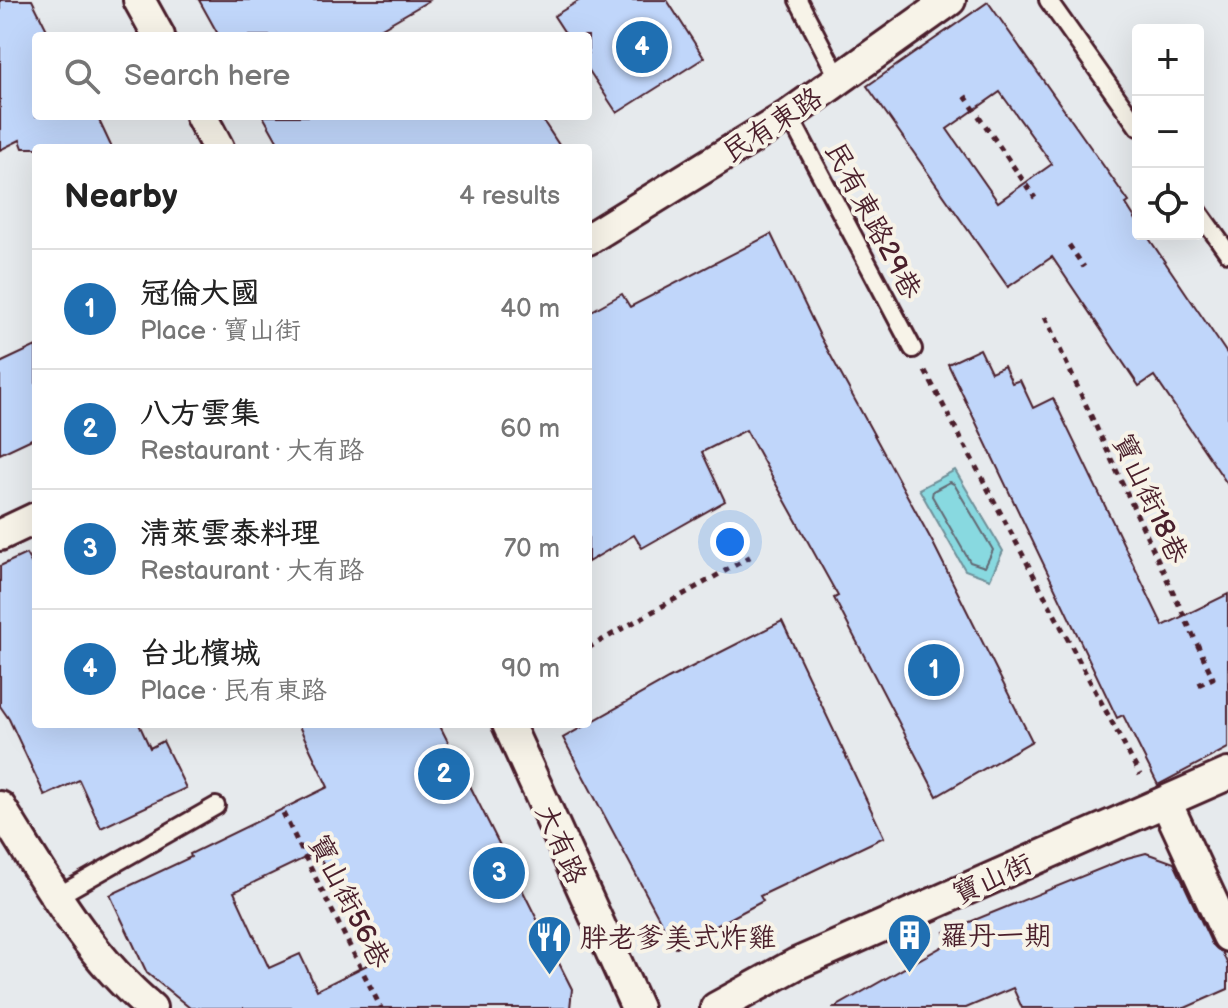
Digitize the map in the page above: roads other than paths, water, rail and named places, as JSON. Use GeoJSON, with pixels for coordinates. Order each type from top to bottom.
{"type":"FeatureCollection","features":[{"type":"Feature","properties":{"kind":"street"},"geometry":{"type":"LineString","coordinates":[[139,0],[157,32]]}},
{"type":"Feature","properties":{"kind":"street","name":"民有東路"},"geometry":{"type":"LineString","coordinates":[[592,237],[789,115],[950,0]]}},
{"type":"Feature","properties":{"kind":"street"},"geometry":{"type":"LineString","coordinates":[[203,120],[216,144]]}},
{"type":"Feature","properties":{"kind":"street"},"geometry":{"type":"LineString","coordinates":[[0,535],[32,520]]}},
{"type":"Feature","properties":{"kind":"street","name":"大有路"},"geometry":{"type":"LineString","coordinates":[[510,728],[637,1008]]}},
{"type":"Feature","properties":{"kind":"street","name":"寶山街"},"geometry":{"type":"LineString","coordinates":[[716,1008],[796,964],[1228,774]]}},
{"type":"Feature","properties":{"kind":"street"},"geometry":{"type":"LineString","coordinates":[[1162,804],[1228,936]]}},
{"type":"Feature","properties":{"kind":"street"},"geometry":{"type":"LineString","coordinates":[[0,807],[56,897],[124,985],[151,1008]]}},
{"type":"Feature","properties":{"kind":"lane"},"geometry":{"type":"LineString","coordinates":[[798,0],[839,79]]}},
{"type":"Feature","properties":{"kind":"lane"},"geometry":{"type":"LineString","coordinates":[[1048,0],[1132,119]]}},
{"type":"Feature","properties":{"kind":"lane","name":"民有東路29巷"},"geometry":{"type":"LineString","coordinates":[[789,115],[913,349]]}},
{"type":"Feature","properties":{"kind":"lane"},"geometry":{"type":"LineString","coordinates":[[1204,219],[1228,253]]}},
{"type":"Feature","properties":{"kind":"lane"},"geometry":{"type":"LineString","coordinates":[[56,897],[216,806]]}},
{"type":"Feature","properties":{"kind":"water"},"geometry":{"type":"Polygon","coordinates":[[[955,470],[1003,551],[990,579],[965,570],[919,489],[955,470]]]}},
{"type":"Feature","properties":{"kind":"place","name":"台北檳城"},"geometry":{"type":"Point","coordinates":[642,47]}},
{"type":"Feature","properties":{"kind":"place","name":"冠倫大國"},"geometry":{"type":"Point","coordinates":[934,670]}},
{"type":"Feature","properties":{"kind":"place","name":"八方雲集"},"geometry":{"type":"Point","coordinates":[444,774]}},
{"type":"Feature","properties":{"kind":"place","name":"清萊雲泰料理"},"geometry":{"type":"Point","coordinates":[499,873]}},
{"type":"Feature","properties":{"kind":"place","name":"羅丹一期"},"geometry":{"type":"Point","coordinates":[909,974]}},
{"type":"Feature","properties":{"kind":"place","name":"胖老爹美式炸雞"},"geometry":{"type":"Point","coordinates":[549,976]}}]}
